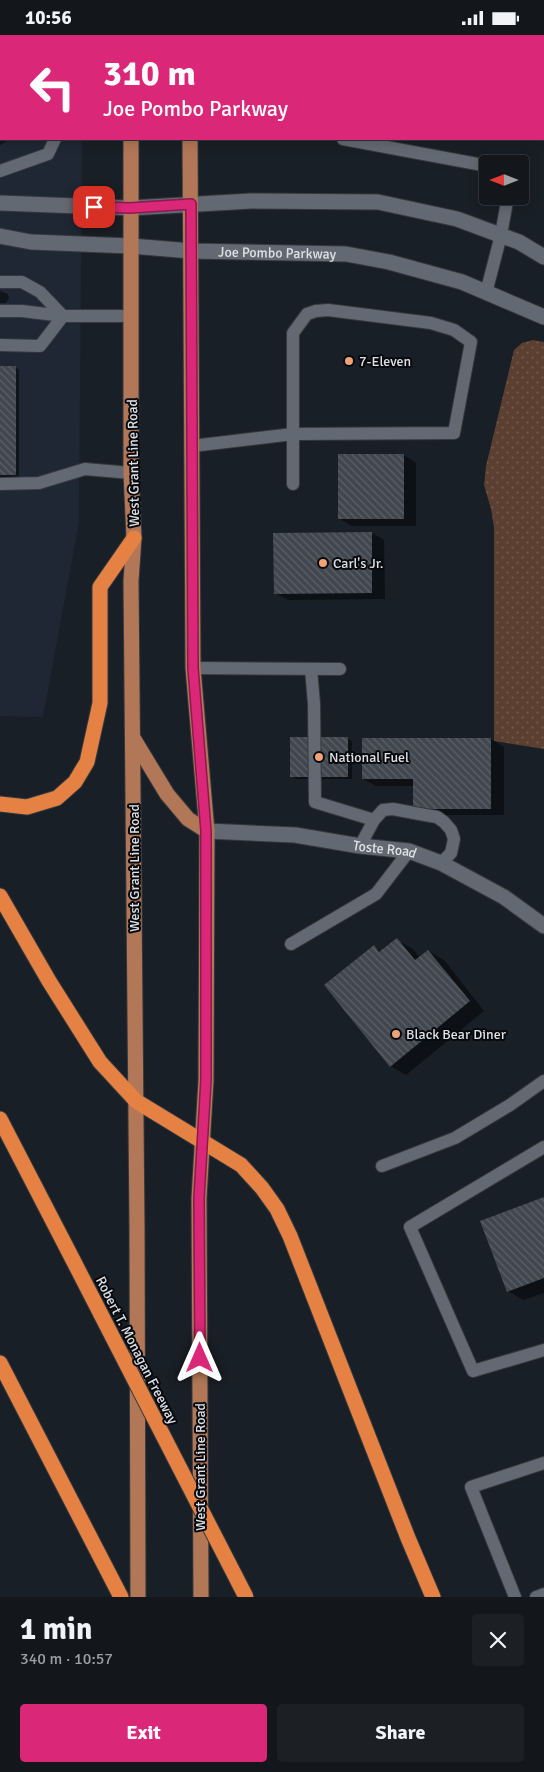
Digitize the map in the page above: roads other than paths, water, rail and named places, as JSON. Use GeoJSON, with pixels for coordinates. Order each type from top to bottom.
{"type":"FeatureCollection","features":[{"type":"Feature","properties":{"kind":"highway"},"geometry":{"type":"LineString","coordinates":[[0,805],[27,807],[57,798],[75,783],[87,763],[100,703],[100,587],[134,538]]}},
{"type":"Feature","properties":{"kind":"highway"},"geometry":{"type":"LineString","coordinates":[[0,896],[49,981],[100,1062],[136,1101],[241,1165],[262,1188],[277,1209],[301,1263],[408,1539],[433,1597]]}},
{"type":"Feature","properties":{"kind":"highway","name":"Robert T. Monagan Freeway"},"geometry":{"type":"LineString","coordinates":[[0,1119],[246,1597]]}},
{"type":"Feature","properties":{"kind":"highway"},"geometry":{"type":"LineString","coordinates":[[0,1363],[121,1597]]}},
{"type":"Feature","properties":{"kind":"main road","name":"West Grant Line Road"},"geometry":{"type":"LineString","coordinates":[[131,140],[138,1597]]}},
{"type":"Feature","properties":{"kind":"main road","name":"West Grant Line Road"},"geometry":{"type":"LineString","coordinates":[[190,140],[193,668],[206,831],[206,1080],[199,1198],[201,1597]]}},
{"type":"Feature","properties":{"kind":"main road"},"geometry":{"type":"LineString","coordinates":[[133,737],[167,795],[188,819],[206,831]]}},
{"type":"Feature","properties":{"kind":"street"},"geometry":{"type":"LineString","coordinates":[[0,203],[130,208],[251,201],[378,202],[458,219],[519,242],[544,257]]}},
{"type":"Feature","properties":{"kind":"street","name":"Joe Pombo Parkway"},"geometry":{"type":"LineString","coordinates":[[0,236],[31,242],[131,246],[191,251],[346,254],[389,262],[462,282],[544,317]]}},
{"type":"Feature","properties":{"kind":"street","name":"Toste Road"},"geometry":{"type":"LineString","coordinates":[[206,831],[295,835],[360,847],[409,851],[441,863],[504,897],[544,926]]}},
{"type":"Feature","properties":{"kind":"lane"},"geometry":{"type":"LineString","coordinates":[[0,171],[48,155],[55,140]]}},
{"type":"Feature","properties":{"kind":"lane"},"geometry":{"type":"LineString","coordinates":[[348,140],[479,164]]}},
{"type":"Feature","properties":{"kind":"lane"},"geometry":{"type":"LineString","coordinates":[[486,293],[501,235],[506,205]]}},
{"type":"Feature","properties":{"kind":"lane"},"geometry":{"type":"LineString","coordinates":[[0,282],[22,282],[40,292],[63,316]]}},
{"type":"Feature","properties":{"kind":"lane"},"geometry":{"type":"LineString","coordinates":[[192,446],[293,434],[454,433],[471,342],[454,330],[432,323],[328,310],[307,314],[293,333],[293,434],[293,484]]}},
{"type":"Feature","properties":{"kind":"lane"},"geometry":{"type":"LineString","coordinates":[[0,311],[22,311],[63,316],[132,316]]}},
{"type":"Feature","properties":{"kind":"lane"},"geometry":{"type":"LineString","coordinates":[[0,345],[40,346],[63,316]]}},
{"type":"Feature","properties":{"kind":"lane"},"geometry":{"type":"LineString","coordinates":[[0,483],[39,483],[85,469],[132,473]]}},
{"type":"Feature","properties":{"kind":"lane"},"geometry":{"type":"LineString","coordinates":[[193,668],[340,669]]}},
{"type":"Feature","properties":{"kind":"lane"},"geometry":{"type":"LineString","coordinates":[[312,669],[315,803],[374,820]]}},
{"type":"Feature","properties":{"kind":"lane"},"geometry":{"type":"LineString","coordinates":[[360,847],[374,820],[383,810],[393,809],[437,817],[451,831],[454,839],[451,853],[441,863]]}},
{"type":"Feature","properties":{"kind":"lane"},"geometry":{"type":"LineString","coordinates":[[291,944],[376,894],[409,851]]}},
{"type":"Feature","properties":{"kind":"lane"},"geometry":{"type":"LineString","coordinates":[[382,1166],[455,1138],[510,1105],[544,1081]]}},
{"type":"Feature","properties":{"kind":"lane"},"geometry":{"type":"LineString","coordinates":[[544,1147],[410,1227],[474,1371],[544,1350]]}},
{"type":"Feature","properties":{"kind":"lane"},"geometry":{"type":"LineString","coordinates":[[515,1597],[471,1487],[544,1463]]}},
{"type":"Feature","properties":{"kind":"lane"},"geometry":{"type":"LineString","coordinates":[[536,1597],[544,1594]]}},
{"type":"Feature","properties":{"kind":"place","name":"7-Eleven"},"geometry":{"type":"Point","coordinates":[349,361]}},
{"type":"Feature","properties":{"kind":"place","name":"Carl's Jr."},"geometry":{"type":"Point","coordinates":[323,563]}},
{"type":"Feature","properties":{"kind":"place","name":"National Fuel"},"geometry":{"type":"Point","coordinates":[319,757]}},
{"type":"Feature","properties":{"kind":"place","name":"Black Bear Diner"},"geometry":{"type":"Point","coordinates":[396,1034]}}]}
